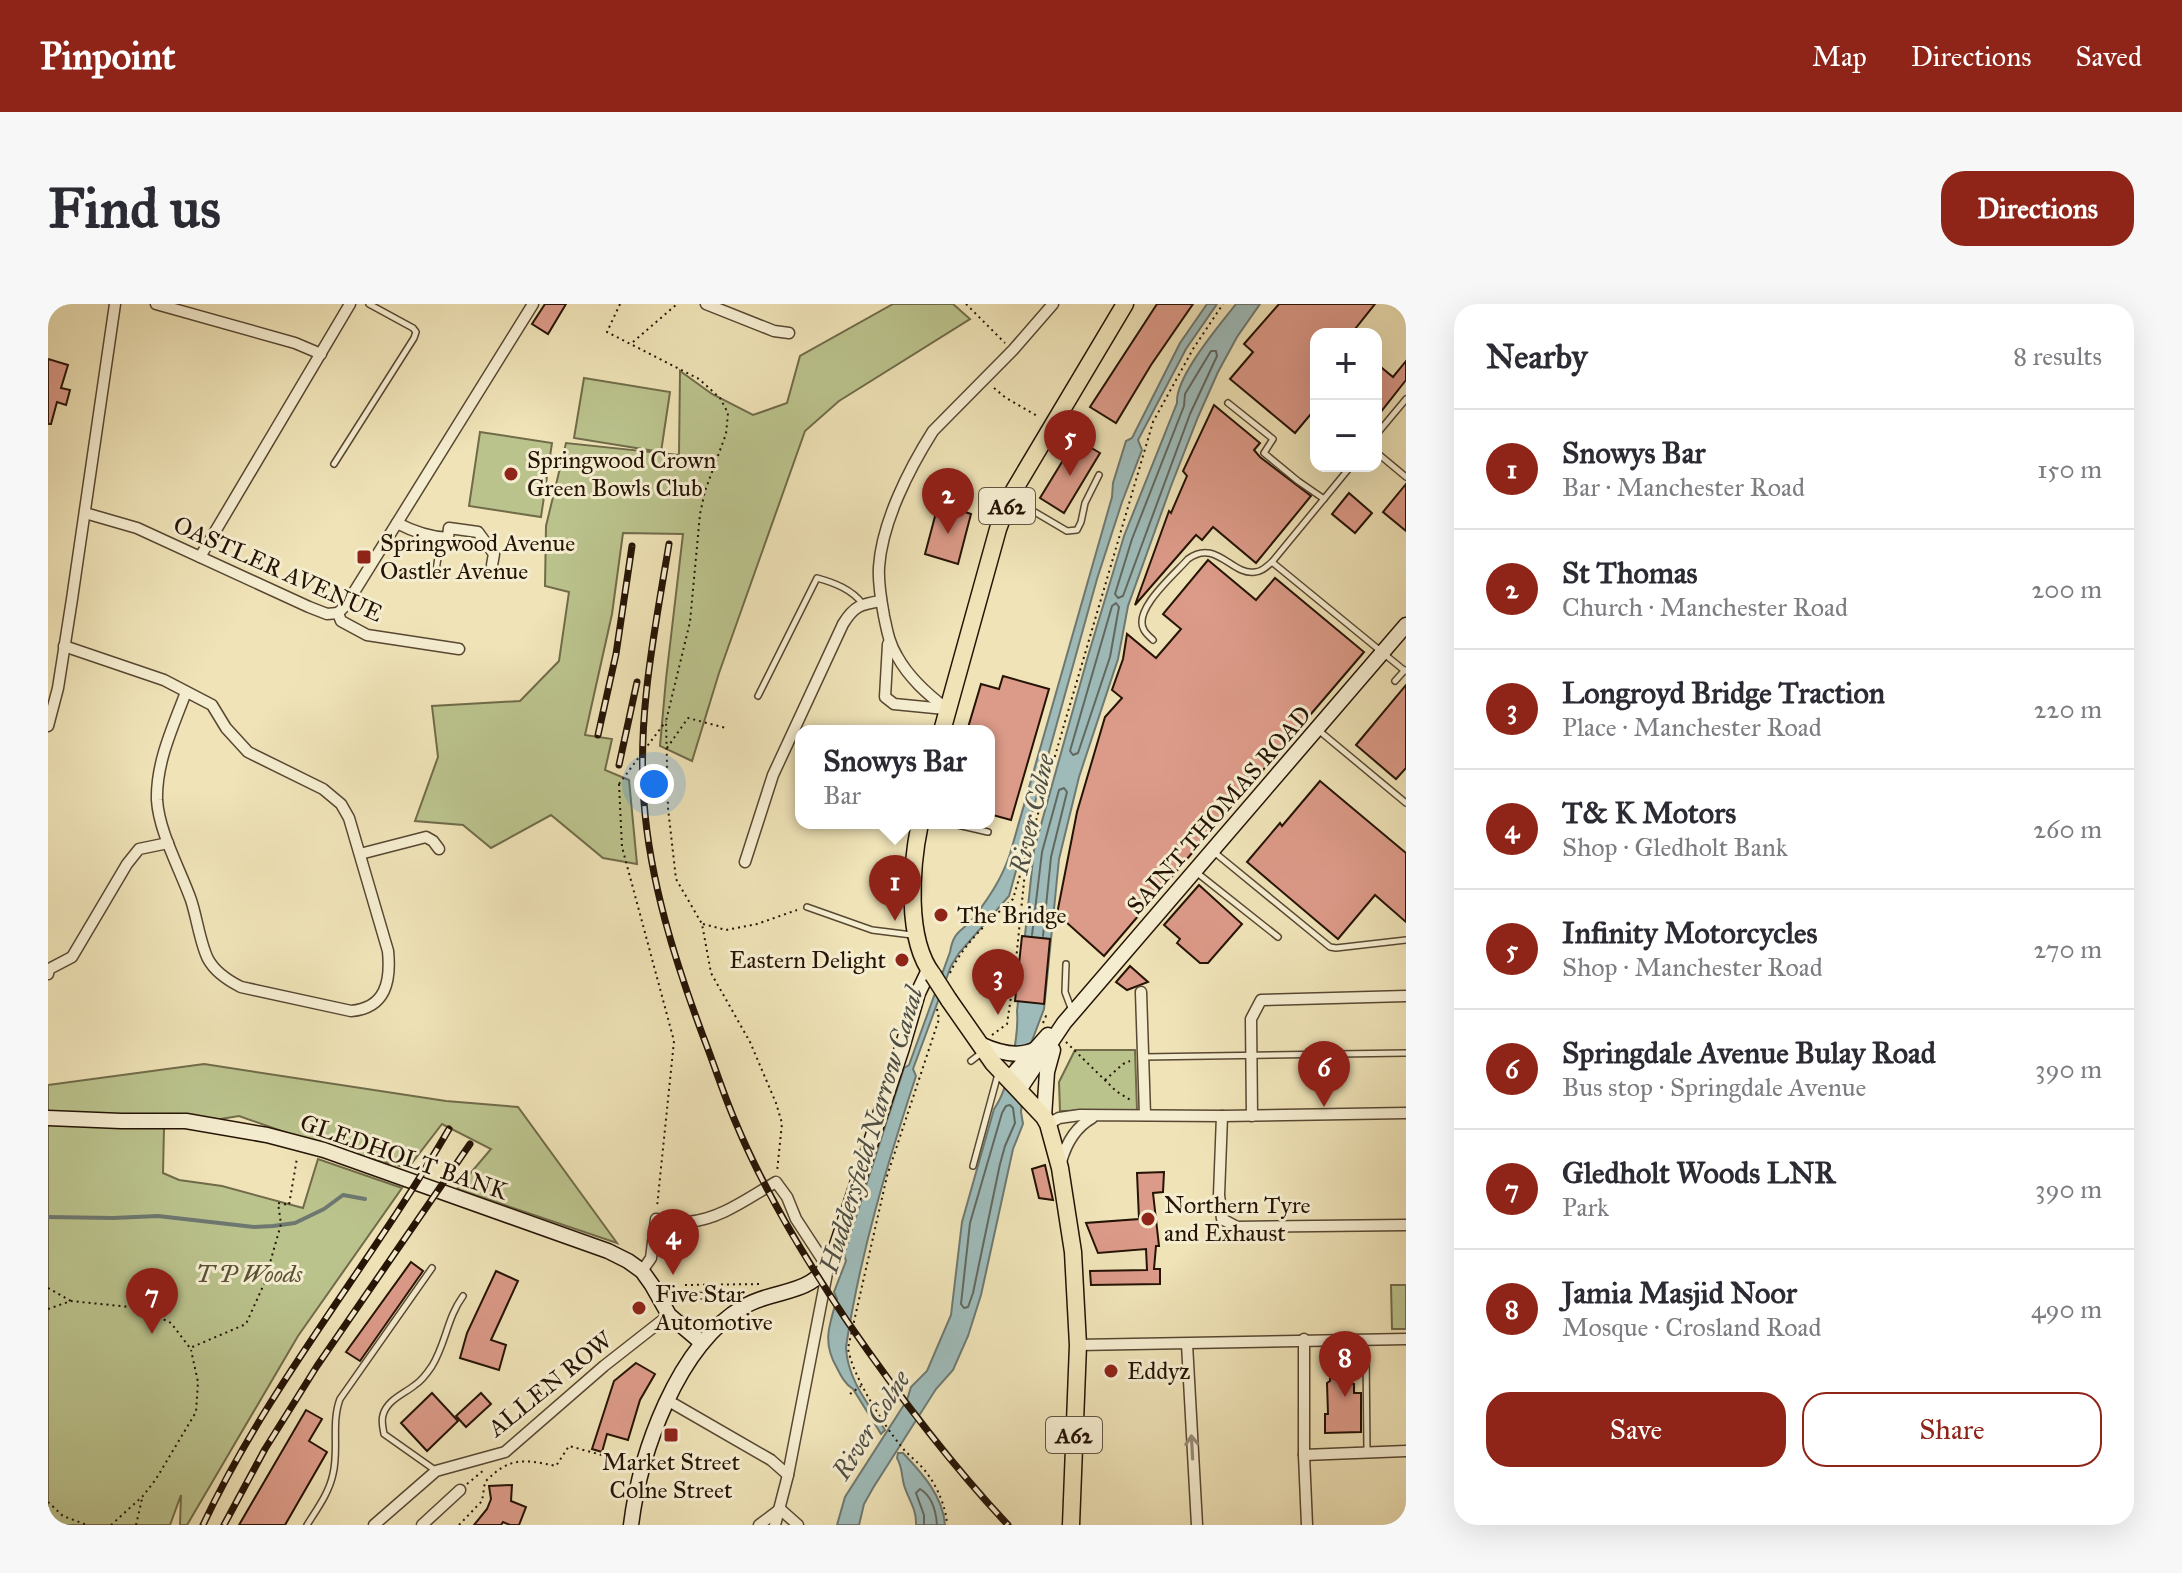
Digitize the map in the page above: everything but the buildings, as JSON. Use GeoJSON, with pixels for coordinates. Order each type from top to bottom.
{"type":"FeatureCollection","features":[{"type":"Feature","properties":{"kind":"main road","name":"A62"},"geometry":{"type":"LineString","coordinates":[[943,725],[998,529],[1010,497],[1125,304]]}},
{"type":"Feature","properties":{"kind":"main road","name":"A62"},"geometry":{"type":"LineString","coordinates":[[919,829],[913,880],[917,935],[931,972],[978,1052],[1012,1082],[1046,1120],[1060,1168],[1073,1252],[1078,1345],[1071,1525]]}},
{"type":"Feature","properties":{"kind":"street"},"geometry":{"type":"LineString","coordinates":[[48,726],[58,688],[115,304]]}},
{"type":"Feature","properties":{"kind":"street"},"geometry":{"type":"LineString","coordinates":[[156,304],[295,343],[321,354]]}},
{"type":"Feature","properties":{"kind":"street"},"geometry":{"type":"LineString","coordinates":[[200,557],[350,304]]}},
{"type":"Feature","properties":{"kind":"street"},"geometry":{"type":"LineString","coordinates":[[706,304],[774,331],[789,333]]}},
{"type":"Feature","properties":{"kind":"street"},"geometry":{"type":"LineString","coordinates":[[947,709],[914,681],[889,639],[881,601],[879,568],[883,542],[891,514],[909,474],[933,431],[1013,350],[1053,304]]}},
{"type":"Feature","properties":{"kind":"street"},"geometry":{"type":"LineString","coordinates":[[338,613],[397,523],[528,306]]}},
{"type":"Feature","properties":{"kind":"street","name":"OASTLER AVENUE"},"geometry":{"type":"LineString","coordinates":[[85,513],[137,528],[309,607],[327,614],[338,613],[341,621],[367,635],[459,649]]}},
{"type":"Feature","properties":{"kind":"street"},"geometry":{"type":"LineString","coordinates":[[397,523],[413,532],[441,538],[448,538],[449,528],[478,532],[494,554],[492,565]]}},
{"type":"Feature","properties":{"kind":"street"},"geometry":{"type":"LineString","coordinates":[[745,862],[773,775],[843,624],[850,613],[863,604],[881,601]]}},
{"type":"Feature","properties":{"kind":"street","name":"SAINT THOMAS ROAD"},"geometry":{"type":"LineString","coordinates":[[1012,1082],[1033,1072],[1065,1023],[1406,625]]}},
{"type":"Feature","properties":{"kind":"street"},"geometry":{"type":"LineString","coordinates":[[889,639],[885,697],[894,704],[947,709]]}},
{"type":"Feature","properties":{"kind":"street"},"geometry":{"type":"LineString","coordinates":[[64,646],[164,680],[212,705],[226,728],[248,752],[323,789],[341,804],[349,818],[388,951],[390,972],[387,985],[374,1003],[365,1009],[351,1011],[241,987],[230,982],[208,959],[157,802],[163,755],[186,692]]}},
{"type":"Feature","properties":{"kind":"street"},"geometry":{"type":"LineString","coordinates":[[360,854],[426,837],[439,849]]}},
{"type":"Feature","properties":{"kind":"street"},"geometry":{"type":"LineString","coordinates":[[49,972],[72,957],[139,849],[168,843]]}},
{"type":"Feature","properties":{"kind":"street"},"geometry":{"type":"LineString","coordinates":[[775,1525],[788,1475],[828,1268],[918,993],[931,972]]}},
{"type":"Feature","properties":{"kind":"street"},"geometry":{"type":"LineString","coordinates":[[1141,992],[1144,1111]]}},
{"type":"Feature","properties":{"kind":"street"},"geometry":{"type":"LineString","coordinates":[[1252,1116],[1251,1019],[1261,1000],[1406,996]]}},
{"type":"Feature","properties":{"kind":"street"},"geometry":{"type":"LineString","coordinates":[[1065,1023],[1047,1072],[1046,1120],[1144,1111],[1222,1116],[1406,1113]]}},
{"type":"Feature","properties":{"kind":"street","name":"SAINT THOMAS ROAD"},"geometry":{"type":"LineString","coordinates":[[1012,1082],[1036,1049],[1054,1029],[1065,1023]]}},
{"type":"Feature","properties":{"kind":"street"},"geometry":{"type":"LineString","coordinates":[[978,1052],[1028,1053],[1036,1049]]}},
{"type":"Feature","properties":{"kind":"street"},"geometry":{"type":"LineString","coordinates":[[1222,1116],[1219,1195],[1222,1219],[1237,1227],[1406,1225]]}},
{"type":"Feature","properties":{"kind":"street"},"geometry":{"type":"LineString","coordinates":[[1060,1168],[1066,1147],[1074,1134],[1083,1123],[1094,1117]]}},
{"type":"Feature","properties":{"kind":"street","name":"GLEDHOLT BANK"},"geometry":{"type":"LineString","coordinates":[[48,1118],[186,1121],[267,1135],[324,1150],[608,1251],[628,1261],[642,1271],[669,1315],[702,1343]]}},
{"type":"Feature","properties":{"kind":"street"},"geometry":{"type":"LineString","coordinates":[[642,1271],[651,1258],[656,1219],[684,1222],[706,1219],[776,1182],[828,1268]]}},
{"type":"Feature","properties":{"kind":"street"},"geometry":{"type":"LineString","coordinates":[[631,1525],[642,1466],[667,1400],[682,1370],[702,1343],[725,1318],[746,1305],[797,1290],[815,1281],[828,1268]]}},
{"type":"Feature","properties":{"kind":"street","name":"ALLEN ROW"},"geometry":{"type":"LineString","coordinates":[[374,1525],[436,1471],[505,1452],[604,1366],[669,1315]]}},
{"type":"Feature","properties":{"kind":"street"},"geometry":{"type":"LineString","coordinates":[[1304,1339],[1307,1525]]}},
{"type":"Feature","properties":{"kind":"street"},"geometry":{"type":"LineString","coordinates":[[1078,1345],[1406,1339]]}},
{"type":"Feature","properties":{"kind":"street"},"geometry":{"type":"LineString","coordinates":[[1187,1344],[1197,1525]]}},
{"type":"Feature","properties":{"kind":"street"},"geometry":{"type":"LineString","coordinates":[[667,1400],[771,1460],[788,1475]]}},
{"type":"Feature","properties":{"kind":"street"},"geometry":{"type":"LineString","coordinates":[[1304,1455],[1406,1451]]}},
{"type":"Feature","properties":{"kind":"street"},"geometry":{"type":"LineString","coordinates":[[422,1525],[460,1490]]}},
{"type":"Feature","properties":{"kind":"street"},"geometry":{"type":"LineString","coordinates":[[759,1525],[780,1509]]}},
{"type":"Feature","properties":{"kind":"street"},"geometry":{"type":"LineString","coordinates":[[780,1509],[798,1525]]}},
{"type":"Feature","properties":{"kind":"lane"},"geometry":{"type":"LineString","coordinates":[[334,464],[416,332],[369,304]]}},
{"type":"Feature","properties":{"kind":"lane"},"geometry":{"type":"LineString","coordinates":[[1382,428],[1406,399]]}},
{"type":"Feature","properties":{"kind":"lane"},"geometry":{"type":"LineString","coordinates":[[1228,403],[1273,439],[1264,453],[1324,499]]}},
{"type":"Feature","properties":{"kind":"lane"},"geometry":{"type":"LineString","coordinates":[[1382,457],[1406,477]]}},
{"type":"Feature","properties":{"kind":"lane"},"geometry":{"type":"LineString","coordinates":[[1153,640],[1144,630],[1142,614],[1147,603],[1194,554],[1204,552],[1218,555],[1251,573],[1259,572],[1272,562],[1346,472]]}},
{"type":"Feature","properties":{"kind":"lane"},"geometry":{"type":"LineString","coordinates":[[1010,497],[1072,532],[1081,522],[1085,503],[1099,475]]}},
{"type":"Feature","properties":{"kind":"lane"},"geometry":{"type":"LineString","coordinates":[[435,577],[441,538]]}},
{"type":"Feature","properties":{"kind":"lane"},"geometry":{"type":"LineString","coordinates":[[1272,562],[1405,670],[1395,681]]}},
{"type":"Feature","properties":{"kind":"lane"},"geometry":{"type":"LineString","coordinates":[[758,696],[817,578],[849,590],[863,604]]}},
{"type":"Feature","properties":{"kind":"lane"},"geometry":{"type":"LineString","coordinates":[[1317,729],[1404,801],[1406,793]]}},
{"type":"Feature","properties":{"kind":"lane"},"geometry":{"type":"LineString","coordinates":[[975,829],[988,832]]}},
{"type":"Feature","properties":{"kind":"lane"},"geometry":{"type":"LineString","coordinates":[[1213,851],[1330,947],[1406,940]]}},
{"type":"Feature","properties":{"kind":"lane"},"geometry":{"type":"LineString","coordinates":[[1195,872],[1278,937]]}},
{"type":"Feature","properties":{"kind":"lane"},"geometry":{"type":"LineString","coordinates":[[807,907],[872,930],[917,935]]}},
{"type":"Feature","properties":{"kind":"lane"},"geometry":{"type":"LineString","coordinates":[[1065,1023],[1066,964]]}},
{"type":"Feature","properties":{"kind":"lane"},"geometry":{"type":"LineString","coordinates":[[1143,1057],[1406,1053]]}},
{"type":"Feature","properties":{"kind":"lane"},"geometry":{"type":"LineString","coordinates":[[973,1166],[1012,1082]]}},
{"type":"Feature","properties":{"kind":"lane"},"geometry":{"type":"LineString","coordinates":[[307,1525],[334,1474],[336,1409],[340,1399],[432,1268]]}},
{"type":"Feature","properties":{"kind":"lane"},"geometry":{"type":"LineString","coordinates":[[657,1294],[709,1296]]}},
{"type":"Feature","properties":{"kind":"lane"},"geometry":{"type":"LineString","coordinates":[[436,1471],[384,1434],[382,1418],[385,1409],[417,1384],[432,1366],[450,1317],[463,1296]]}},
{"type":"Feature","properties":{"kind":"lane"},"geometry":{"type":"LineString","coordinates":[[1366,1351],[1367,1452]]}},
{"type":"Feature","properties":{"kind":"path"},"geometry":{"type":"LineString","coordinates":[[620,304],[607,332],[699,379],[720,398],[728,413],[726,434],[700,514],[690,622],[666,721],[668,808],[676,879],[702,924],[711,973],[750,1042],[782,1123],[776,1182]]}},
{"type":"Feature","properties":{"kind":"path"},"geometry":{"type":"LineString","coordinates":[[632,343],[677,304]]}},
{"type":"Feature","properties":{"kind":"path"},"geometry":{"type":"LineString","coordinates":[[966,304],[1013,350]]}},
{"type":"Feature","properties":{"kind":"path"},"geometry":{"type":"LineString","coordinates":[[964,950],[1013,899],[1153,422],[1193,349],[1223,304]]}},
{"type":"Feature","properties":{"kind":"path"},"geometry":{"type":"LineString","coordinates":[[984,380],[1006,398],[1052,424]]}},
{"type":"Feature","properties":{"kind":"path"},"geometry":{"type":"LineString","coordinates":[[667,749],[688,718],[726,728]]}},
{"type":"Feature","properties":{"kind":"path"},"geometry":{"type":"LineString","coordinates":[[656,1219],[674,1041],[622,846],[619,784],[666,721]]}},
{"type":"Feature","properties":{"kind":"path"},"geometry":{"type":"LineString","coordinates":[[1007,1024],[1026,857]]}},
{"type":"Feature","properties":{"kind":"path"},"geometry":{"type":"LineString","coordinates":[[1013,899],[1022,899]]}},
{"type":"Feature","properties":{"kind":"path"},"geometry":{"type":"LineString","coordinates":[[702,924],[726,930],[757,924],[807,907]]}},
{"type":"Feature","properties":{"kind":"path"},"geometry":{"type":"LineString","coordinates":[[990,952],[1015,970]]}},
{"type":"Feature","properties":{"kind":"path"},"geometry":{"type":"LineString","coordinates":[[1065,1023],[1105,1080],[1144,1111]]}},
{"type":"Feature","properties":{"kind":"path"},"geometry":{"type":"LineString","coordinates":[[930,1043],[887,1176],[848,1348],[852,1368],[887,1428],[902,1448],[921,1465],[936,1490],[946,1509],[947,1525]]}},
{"type":"Feature","properties":{"kind":"path"},"geometry":{"type":"LineString","coordinates":[[1105,1080],[1123,1064],[1143,1057]]}},
{"type":"Feature","properties":{"kind":"path"},"geometry":{"type":"LineString","coordinates":[[190,1348],[246,1324],[264,1284],[281,1226],[278,1203],[289,1205],[300,1144]]}},
{"type":"Feature","properties":{"kind":"path"},"geometry":{"type":"LineString","coordinates":[[678,1285],[772,1284]]}},
{"type":"Feature","properties":{"kind":"path"},"geometry":{"type":"LineString","coordinates":[[48,1288],[71,1301]]}},
{"type":"Feature","properties":{"kind":"path"},"geometry":{"type":"LineString","coordinates":[[48,1309],[71,1301],[140,1308],[171,1323],[190,1348],[198,1382],[196,1412],[156,1479],[143,1496],[111,1525]]}},
{"type":"Feature","properties":{"kind":"path"},"geometry":{"type":"LineString","coordinates":[[850,1394],[861,1386]]}},
{"type":"Feature","properties":{"kind":"path"},"geometry":{"type":"LineString","coordinates":[[459,1525],[482,1501],[485,1482],[505,1464],[535,1462],[556,1466],[569,1446],[642,1466]]}},
{"type":"Feature","properties":{"kind":"path"},"geometry":{"type":"LineString","coordinates":[[136,1525],[143,1496]]}},
{"type":"Feature","properties":{"kind":"path"},"geometry":{"type":"LineString","coordinates":[[48,1502],[63,1516],[87,1525]]}},
{"type":"Feature","properties":{"kind":"green space"},"geometry":{"type":"Polygon","coordinates":[[[893,304],[953,304],[970,319],[839,401],[805,431],[719,673],[692,761],[660,746],[683,534],[623,533],[612,614],[585,735],[612,739],[605,770],[629,780],[637,864],[603,858],[551,815],[491,848],[463,825],[415,821],[438,757],[432,706],[520,701],[559,661],[569,592],[545,586],[546,526],[566,443],[679,455],[680,371],[712,394],[753,415],[787,403],[800,356],[893,304]]]}},
{"type":"Feature","properties":{"kind":"green space"},"geometry":{"type":"Polygon","coordinates":[[[584,378],[670,392],[661,452],[574,438],[584,378]]]}},
{"type":"Feature","properties":{"kind":"green space","name":"Springwood Crown Green Bowls Club"},"geometry":{"type":"Polygon","coordinates":[[[480,432],[552,443],[541,517],[469,506],[480,432]]]}},
{"type":"Feature","properties":{"kind":"green space"},"geometry":{"type":"Polygon","coordinates":[[[1075,1050],[1135,1050],[1137,1110],[1060,1111],[1059,1082],[1075,1050]]]}},
{"type":"Feature","properties":{"kind":"green space","name":"T P Woods"},"geometry":{"type":"Polygon","coordinates":[[[204,1064],[446,1101],[518,1107],[617,1243],[457,1189],[491,1149],[442,1124],[408,1168],[333,1149],[239,1116],[164,1128],[163,1173],[179,1180],[222,1186],[303,1208],[318,1159],[402,1188],[298,1336],[187,1525],[180,1525],[181,1495],[170,1525],[48,1525],[48,1085],[204,1064]]]}},
{"type":"Feature","properties":{"kind":"green space"},"geometry":{"type":"Polygon","coordinates":[[[1391,1285],[1406,1285],[1406,1329],[1392,1329],[1391,1285]]]}},
{"type":"Feature","properties":{"kind":"water"},"geometry":{"type":"Polygon","coordinates":[[[1207,304],[1217,304],[1186,349],[1138,440],[1142,450],[1097,579],[1009,896],[951,966],[913,1069],[916,1076],[875,1210],[846,1347],[855,1381],[885,1430],[881,1434],[842,1377],[832,1359],[828,1342],[837,1299],[834,1292],[846,1261],[844,1254],[904,1068],[909,1065],[954,939],[991,894],[1010,854],[1126,441],[1132,438],[1180,343],[1207,304]]]}},
{"type":"Feature","properties":{"kind":"water"},"geometry":{"type":"Polygon","coordinates":[[[1236,304],[1260,304],[1218,372],[1171,486],[1128,606],[1118,659],[1079,777],[1059,859],[1044,1009],[1027,1054],[1021,1112],[1023,1124],[1013,1149],[981,1295],[968,1336],[953,1370],[936,1389],[873,1488],[864,1504],[859,1525],[837,1525],[845,1497],[907,1400],[911,1387],[927,1371],[951,1315],[962,1222],[1015,1047],[1034,850],[1088,656],[1124,536],[1177,403],[1183,380],[1199,352],[1236,304]]]}},
{"type":"Feature","properties":{"kind":"water"},"geometry":{"type":"Polygon","coordinates":[[[898,1453],[903,1453],[930,1486],[940,1504],[945,1525],[916,1525],[898,1453]]]}},
{"type":"Feature","properties":{"kind":"waterway"},"geometry":{"type":"LineString","coordinates":[[48,1217],[158,1216],[254,1227],[273,1226],[295,1223],[324,1209],[343,1195],[365,1199]]}},
{"type":"Feature","properties":{"kind":"railway"},"geometry":{"type":"LineString","coordinates":[[669,544],[645,705],[642,769],[647,832],[658,891],[693,1008],[746,1147],[800,1248],[847,1321],[904,1400],[1008,1525]]}},
{"type":"Feature","properties":{"kind":"railway"},"geometry":{"type":"LineString","coordinates":[[598,735],[616,654],[632,546]]}},
{"type":"Feature","properties":{"kind":"railway"},"geometry":{"type":"LineString","coordinates":[[619,765],[637,682]]}},
{"type":"Feature","properties":{"kind":"railway"},"geometry":{"type":"LineString","coordinates":[[203,1525],[229,1473],[289,1373],[387,1228],[449,1129]]}},
{"type":"Feature","properties":{"kind":"railway"},"geometry":{"type":"LineString","coordinates":[[224,1525],[265,1449],[317,1366],[470,1144]]}},
{"type":"Feature","properties":{"kind":"place","name":"Springwood Crown Green Bowls Club"},"geometry":{"type":"Point","coordinates":[511,474]}},
{"type":"Feature","properties":{"kind":"place","name":"Infinity Motorcycles"},"geometry":{"type":"Point","coordinates":[1070,476]}},
{"type":"Feature","properties":{"kind":"place","name":"St Thomas"},"geometry":{"type":"Point","coordinates":[948,534]}},
{"type":"Feature","properties":{"kind":"place","name":"Springwood Avenue Oastler Avenue"},"geometry":{"type":"Point","coordinates":[364,557]}},
{"type":"Feature","properties":{"kind":"place","name":"The Bridge"},"geometry":{"type":"Point","coordinates":[941,915]}},
{"type":"Feature","properties":{"kind":"place","name":"Snowys Bar"},"geometry":{"type":"Point","coordinates":[895,921]}},
{"type":"Feature","properties":{"kind":"place","name":"Eastern Delight"},"geometry":{"type":"Point","coordinates":[902,960]}},
{"type":"Feature","properties":{"kind":"place","name":"Longroyd Bridge Traction"},"geometry":{"type":"Point","coordinates":[998,1015]}},
{"type":"Feature","properties":{"kind":"place","name":"Springdale Avenue Bulay Road"},"geometry":{"type":"Point","coordinates":[1324,1107]}},
{"type":"Feature","properties":{"kind":"place","name":"Northern Tyre and Exhaust"},"geometry":{"type":"Point","coordinates":[1148,1219]}},
{"type":"Feature","properties":{"kind":"place","name":"T& K Motors"},"geometry":{"type":"Point","coordinates":[673,1275]}},
{"type":"Feature","properties":{"kind":"place","name":"Five Star Automotive"},"geometry":{"type":"Point","coordinates":[639,1308]}},
{"type":"Feature","properties":{"kind":"place","name":"Gledholt Woods LNR"},"geometry":{"type":"Point","coordinates":[152,1334]}},
{"type":"Feature","properties":{"kind":"place","name":"Eddyz"},"geometry":{"type":"Point","coordinates":[1111,1371]}},
{"type":"Feature","properties":{"kind":"place","name":"Jamia Masjid Noor"},"geometry":{"type":"Point","coordinates":[1345,1397]}},
{"type":"Feature","properties":{"kind":"place","name":"Market Street Colne Street"},"geometry":{"type":"Point","coordinates":[671,1435]}},
{"type":"Feature","properties":{"kind":"water label","name":"River Colne"},"geometry":{"type":"Point","coordinates":[1032,814]}},
{"type":"Feature","properties":{"kind":"water label","name":"Huddersfield Narrow Canal"},"geometry":{"type":"Point","coordinates":[871,1130]}},
{"type":"Feature","properties":{"kind":"water label","name":"River Colne"},"geometry":{"type":"Point","coordinates":[871,1425]}}]}
